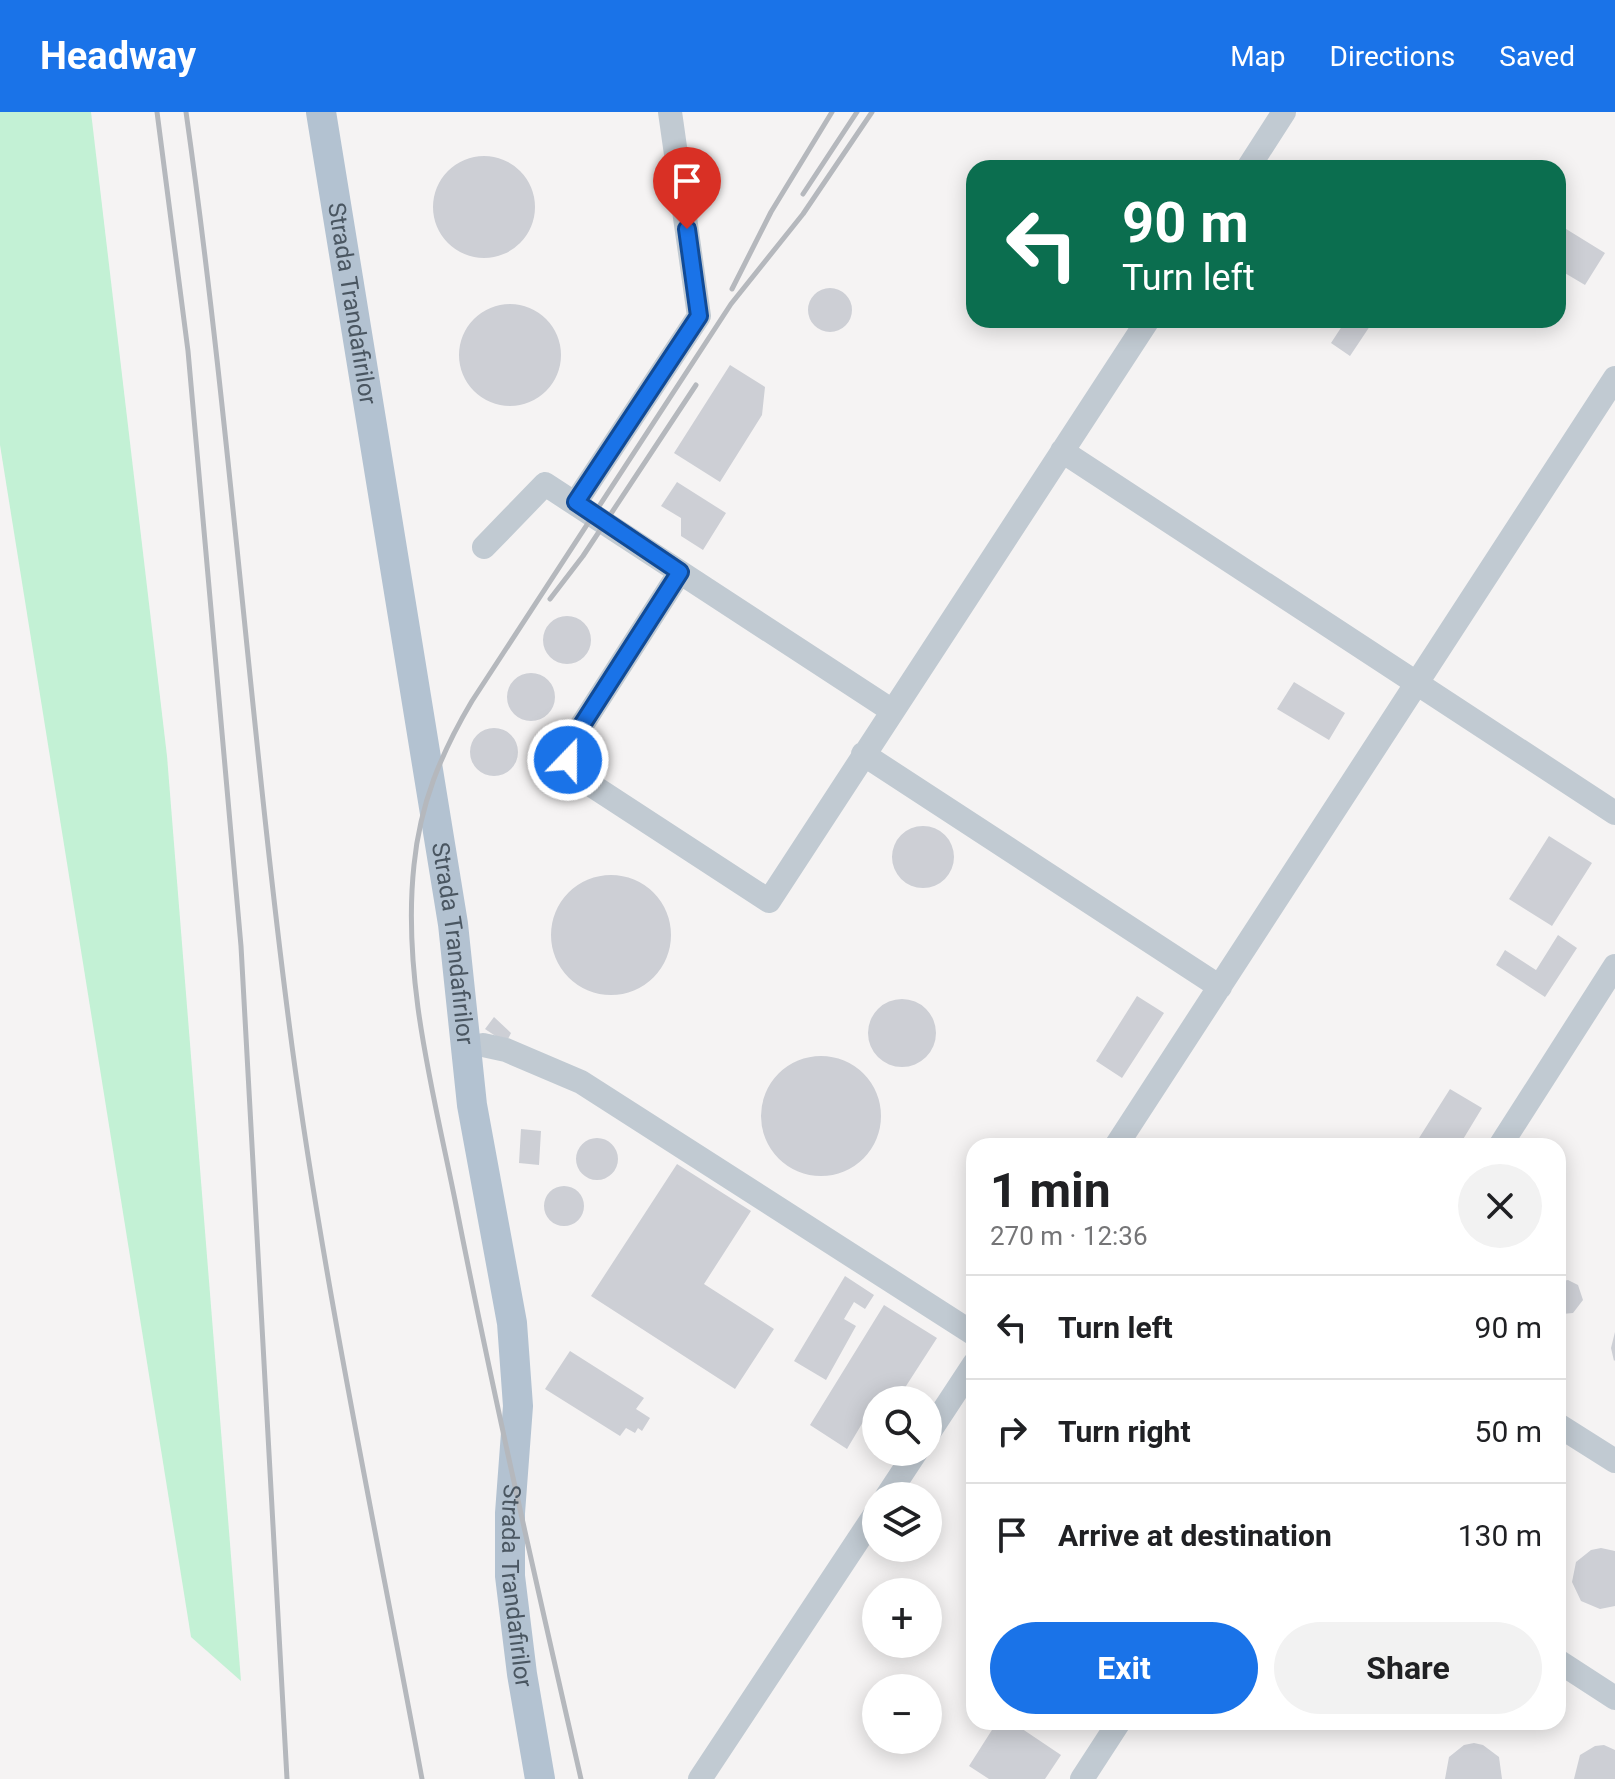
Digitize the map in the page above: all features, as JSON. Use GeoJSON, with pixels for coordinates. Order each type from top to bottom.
{"type":"FeatureCollection","features":[{"type":"Feature","properties":{"kind":"main road","name":"Strada Trandafirilor"},"geometry":{"type":"LineString","coordinates":[[321,112],[453,924],[472,1105],[512,1323],[518,1406],[510,1513],[510,1576],[522,1674],[540,1779]]}},
{"type":"Feature","properties":{"kind":"lane"},"geometry":{"type":"LineString","coordinates":[[576,502],[699,316],[670,112]]}},
{"type":"Feature","properties":{"kind":"lane"},"geometry":{"type":"LineString","coordinates":[[1253,160],[1284,112]]}},
{"type":"Feature","properties":{"kind":"lane"},"geometry":{"type":"LineString","coordinates":[[680,572],[573,739],[568,760],[577,774],[769,901],[1143,328]]}},
{"type":"Feature","properties":{"kind":"lane"},"geometry":{"type":"LineString","coordinates":[[1121,1138],[1615,378]]}},
{"type":"Feature","properties":{"kind":"lane"},"geometry":{"type":"LineString","coordinates":[[1062,451],[1615,813]]}},
{"type":"Feature","properties":{"kind":"lane"},"geometry":{"type":"LineString","coordinates":[[484,547],[545,484],[891,710]]}},
{"type":"Feature","properties":{"kind":"lane"},"geometry":{"type":"LineString","coordinates":[[863,754],[1220,987]]}},
{"type":"Feature","properties":{"kind":"lane"},"geometry":{"type":"LineString","coordinates":[[1505,1138],[1615,966]]}},
{"type":"Feature","properties":{"kind":"lane"},"geometry":{"type":"LineString","coordinates":[[483,1045],[506,1050],[581,1082],[966,1329]]}},
{"type":"Feature","properties":{"kind":"lane"},"geometry":{"type":"LineString","coordinates":[[942,1413],[966,1376]]}},
{"type":"Feature","properties":{"kind":"lane"},"geometry":{"type":"LineString","coordinates":[[1566,1430],[1615,1461]]}},
{"type":"Feature","properties":{"kind":"lane"},"geometry":{"type":"LineString","coordinates":[[700,1779],[862,1534]]}},
{"type":"Feature","properties":{"kind":"lane"},"geometry":{"type":"LineString","coordinates":[[1566,1666],[1615,1698]]}},
{"type":"Feature","properties":{"kind":"lane"},"geometry":{"type":"LineString","coordinates":[[1082,1779],[1114,1730]]}},
{"type":"Feature","properties":{"kind":"green space"},"geometry":{"type":"Polygon","coordinates":[[[0,112],[91,112],[167,756],[241,1681],[191,1637],[0,445],[0,112]]]}},
{"type":"Feature","properties":{"kind":"building"},"geometry":{"type":"Polygon","coordinates":[[[484,156],[504,160],[520,171],[531,187],[535,207],[531,227],[520,243],[504,254],[484,258],[464,254],[448,243],[437,227],[433,207],[437,187],[448,171],[464,160],[484,156]]]}},
{"type":"Feature","properties":{"kind":"building"},"geometry":{"type":"Polygon","coordinates":[[[1566,229],[1605,253],[1585,285],[1566,274],[1566,229]]]}},
{"type":"Feature","properties":{"kind":"building"},"geometry":{"type":"Polygon","coordinates":[[[830,288],[846,294],[852,310],[846,326],[830,332],[814,326],[808,310],[814,294],[830,288]]]}},
{"type":"Feature","properties":{"kind":"building"},"geometry":{"type":"Polygon","coordinates":[[[510,304],[530,308],[546,319],[557,335],[561,355],[557,375],[546,391],[530,402],[510,406],[490,402],[474,391],[463,375],[459,355],[463,335],[474,319],[490,308],[510,304]]]}},
{"type":"Feature","properties":{"kind":"building"},"geometry":{"type":"Polygon","coordinates":[[[1341,328],[1369,328],[1350,356],[1331,343],[1341,328]]]}},
{"type":"Feature","properties":{"kind":"building"},"geometry":{"type":"Polygon","coordinates":[[[730,365],[765,387],[762,415],[720,482],[674,453],[730,365]]]}},
{"type":"Feature","properties":{"kind":"building"},"geometry":{"type":"Polygon","coordinates":[[[677,482],[726,513],[703,550],[681,536],[681,518],[661,506],[677,482]]]}},
{"type":"Feature","properties":{"kind":"building"},"geometry":{"type":"Polygon","coordinates":[[[567,616],[584,623],[591,640],[584,657],[567,664],[550,657],[543,640],[550,623],[567,616]]]}},
{"type":"Feature","properties":{"kind":"building"},"geometry":{"type":"Polygon","coordinates":[[[531,673],[548,680],[555,697],[548,714],[531,721],[514,714],[507,697],[514,680],[531,673]]]}},
{"type":"Feature","properties":{"kind":"building"},"geometry":{"type":"Polygon","coordinates":[[[1294,682],[1345,713],[1329,740],[1277,709],[1294,682]]]}},
{"type":"Feature","properties":{"kind":"building"},"geometry":{"type":"Polygon","coordinates":[[[494,728],[511,735],[518,752],[511,769],[494,776],[477,769],[470,752],[477,735],[494,728]]]}},
{"type":"Feature","properties":{"kind":"building"},"geometry":{"type":"Polygon","coordinates":[[[917,826],[929,826],[945,835],[952,845],[952,869],[945,879],[929,888],[917,888],[897,874],[892,863],[892,851],[906,831],[917,826]]]}},
{"type":"Feature","properties":{"kind":"building"},"geometry":{"type":"Polygon","coordinates":[[[1549,836],[1592,863],[1552,926],[1509,899],[1549,836]]]}},
{"type":"Feature","properties":{"kind":"building"},"geometry":{"type":"Polygon","coordinates":[[[611,875],[634,880],[653,893],[666,912],[671,935],[666,958],[653,977],[634,990],[611,995],[588,990],[569,977],[556,958],[551,935],[556,912],[569,893],[588,880],[611,875]]]}},
{"type":"Feature","properties":{"kind":"building"},"geometry":{"type":"Polygon","coordinates":[[[1558,935],[1577,948],[1545,997],[1496,965],[1505,950],[1536,970],[1558,935]]]}},
{"type":"Feature","properties":{"kind":"building"},"geometry":{"type":"Polygon","coordinates":[[[1137,996],[1164,1013],[1122,1078],[1096,1061],[1137,996]]]}},
{"type":"Feature","properties":{"kind":"building"},"geometry":{"type":"Polygon","coordinates":[[[902,999],[926,1009],[936,1033],[926,1057],[902,1067],[878,1057],[868,1033],[878,1009],[902,999]]]}},
{"type":"Feature","properties":{"kind":"building"},"geometry":{"type":"Polygon","coordinates":[[[494,1017],[511,1033],[506,1043],[485,1029],[494,1017]]]}},
{"type":"Feature","properties":{"kind":"building"},"geometry":{"type":"Polygon","coordinates":[[[821,1056],[844,1061],[863,1074],[876,1093],[881,1116],[876,1139],[863,1158],[844,1171],[821,1176],[798,1171],[779,1158],[766,1139],[761,1116],[766,1093],[779,1074],[798,1061],[821,1056]]]}},
{"type":"Feature","properties":{"kind":"building"},"geometry":{"type":"Polygon","coordinates":[[[1450,1089],[1482,1108],[1464,1138],[1419,1138],[1450,1089]]]}},
{"type":"Feature","properties":{"kind":"building"},"geometry":{"type":"Polygon","coordinates":[[[521,1129],[541,1131],[539,1165],[519,1163],[521,1129]]]}},
{"type":"Feature","properties":{"kind":"building"},"geometry":{"type":"Polygon","coordinates":[[[597,1138],[612,1144],[618,1159],[612,1174],[597,1180],[582,1174],[576,1159],[582,1144],[597,1138]]]}},
{"type":"Feature","properties":{"kind":"building"},"geometry":{"type":"Polygon","coordinates":[[[677,1164],[751,1211],[704,1284],[774,1329],[735,1389],[591,1296],[677,1164]]]}},
{"type":"Feature","properties":{"kind":"building"},"geometry":{"type":"Polygon","coordinates":[[[564,1186],[578,1192],[584,1206],[578,1220],[564,1226],[550,1220],[544,1206],[550,1192],[564,1186]]]}},
{"type":"Feature","properties":{"kind":"building"},"geometry":{"type":"Polygon","coordinates":[[[845,1276],[874,1295],[865,1309],[854,1302],[844,1319],[856,1326],[826,1380],[794,1361],[845,1276]]]}},
{"type":"Feature","properties":{"kind":"building"},"geometry":{"type":"Polygon","coordinates":[[[1566,1280],[1578,1285],[1583,1300],[1573,1313],[1566,1314],[1566,1280]]]}},
{"type":"Feature","properties":{"kind":"building"},"geometry":{"type":"Polygon","coordinates":[[[884,1305],[937,1338],[906,1386],[862,1386],[862,1424],[847,1449],[810,1425],[884,1305]]]}},
{"type":"Feature","properties":{"kind":"building"},"geometry":{"type":"Polygon","coordinates":[[[1615,1332],[1615,1360],[1614,1361],[1611,1348],[1615,1332]]]}},
{"type":"Feature","properties":{"kind":"building"},"geometry":{"type":"Polygon","coordinates":[[[570,1351],[644,1398],[636,1409],[650,1418],[642,1431],[638,1428],[635,1433],[626,1428],[620,1436],[545,1389],[570,1351]]]}},
{"type":"Feature","properties":{"kind":"building"},"geometry":{"type":"Polygon","coordinates":[[[1601,1548],[1615,1551],[1615,1606],[1600,1609],[1581,1601],[1572,1582],[1576,1562],[1591,1550],[1601,1548]]]}},
{"type":"Feature","properties":{"kind":"building"},"geometry":{"type":"Polygon","coordinates":[[[992,1730],[1024,1730],[1061,1755],[1045,1779],[989,1779],[969,1766],[992,1730]]]}},
{"type":"Feature","properties":{"kind":"building"},"geometry":{"type":"Polygon","coordinates":[[[1464,1745],[1483,1745],[1499,1757],[1502,1779],[1445,1779],[1449,1757],[1464,1745]]]}},
{"type":"Feature","properties":{"kind":"building"},"geometry":{"type":"Polygon","coordinates":[[[1604,1745],[1615,1750],[1615,1779],[1574,1779],[1580,1755],[1595,1746],[1604,1745]]]}},
{"type":"Feature","properties":{"kind":"railway"},"geometry":{"type":"LineString","coordinates":[[157,112],[188,351],[241,946],[287,1779]]}},
{"type":"Feature","properties":{"kind":"railway"},"geometry":{"type":"LineString","coordinates":[[186,112],[202,228],[277,929],[305,1138],[422,1779]]}},
{"type":"Feature","properties":{"kind":"railway"},"geometry":{"type":"LineString","coordinates":[[732,289],[771,212],[832,112]]}},
{"type":"Feature","properties":{"kind":"railway"},"geometry":{"type":"LineString","coordinates":[[803,194],[857,112]]}},
{"type":"Feature","properties":{"kind":"railway"},"geometry":{"type":"LineString","coordinates":[[581,1779],[500,1418],[422,1033],[412,949],[411,907],[417,843],[434,780],[472,701],[731,304],[803,214],[872,112]]}},
{"type":"Feature","properties":{"kind":"railway"},"geometry":{"type":"LineString","coordinates":[[550,599],[583,556],[696,385]]}},
{"type":"Feature","properties":{"kind":"route"},"geometry":{"type":"LineString","coordinates":[[568,760],[573,739],[680,572],[576,502],[699,316],[687,229]]}}]}
